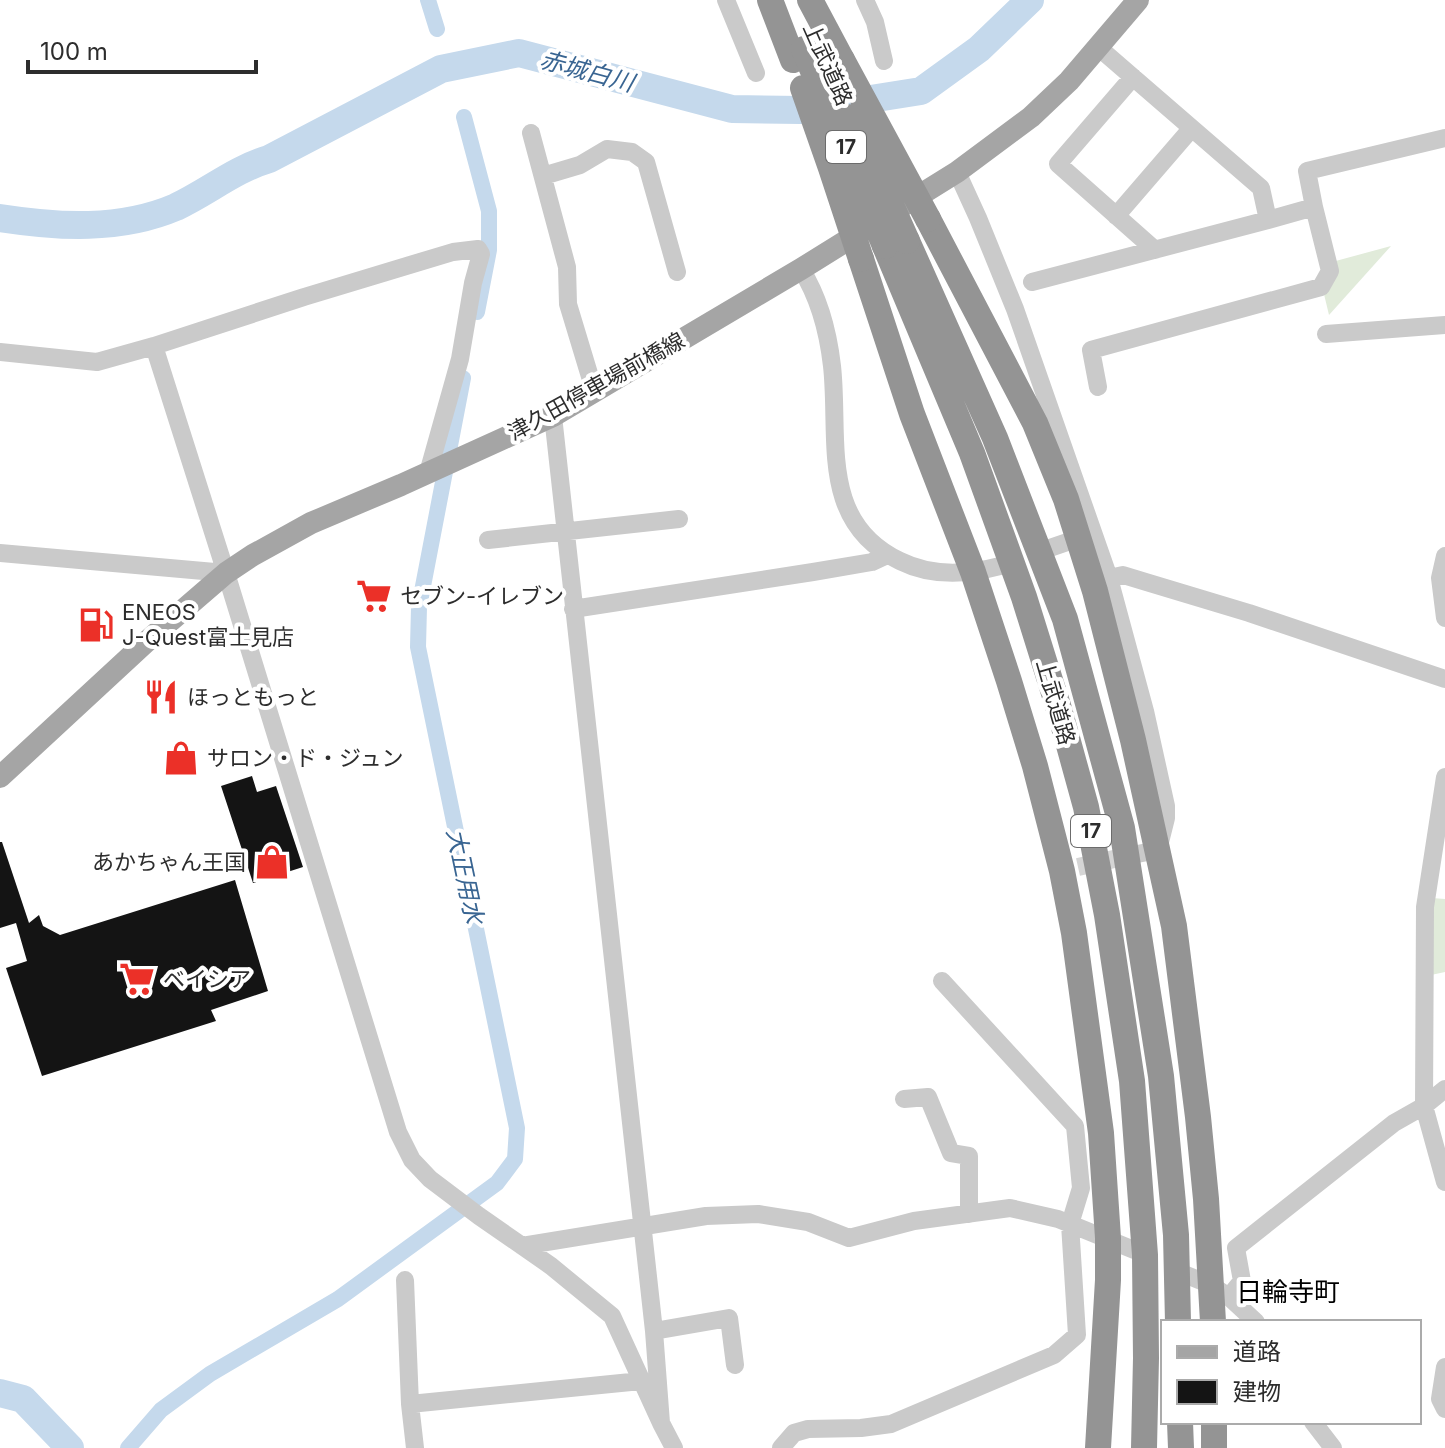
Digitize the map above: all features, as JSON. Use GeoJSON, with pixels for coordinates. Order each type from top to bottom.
{"type":"FeatureCollection","features":[{"type":"Feature","properties":{"kind":"highway","name":"17"},"geometry":{"type":"LineString","coordinates":[[770,0],[816,56],[928,219],[1035,423],[1066,499],[1095,591],[1133,740],[1174,926],[1220,1291],[1213,1320]]}},
{"type":"Feature","properties":{"kind":"highway","name":"上武道路"},"geometry":{"type":"LineString","coordinates":[[783,0],[816,56]]}},
{"type":"Feature","properties":{"kind":"highway","name":"上武道路"},"geometry":{"type":"LineString","coordinates":[[800,0],[816,56],[896,244],[1024,597],[1086,807],[1107,915],[1132,1081],[1145,1255],[1144,1448]]}},
{"type":"Feature","properties":{"kind":"highway","name":"17"},"geometry":{"type":"LineString","coordinates":[[810,0],[831,168],[912,414],[973,572],[1070,869],[1074,933],[1101,1133],[1108,1238],[1098,1448]]}},
{"type":"Feature","properties":{"kind":"highway","name":"上武道路"},"geometry":{"type":"LineString","coordinates":[[896,244],[995,438],[1065,619],[1122,828],[1161,1076],[1176,1235],[1178,1320]]}},
{"type":"Feature","properties":{"kind":"highway"},"geometry":{"type":"LineString","coordinates":[[1180,1424],[1181,1448]]}},
{"type":"Feature","properties":{"kind":"highway"},"geometry":{"type":"LineString","coordinates":[[1214,1424],[1214,1448]]}},
{"type":"Feature","properties":{"kind":"main road","name":"津久田停車場前橋線"},"geometry":{"type":"LineString","coordinates":[[0,777],[226,573],[311,523],[553,416],[957,172],[1031,117],[1069,81],[1138,0]]}},
{"type":"Feature","properties":{"kind":"street"},"geometry":{"type":"LineString","coordinates":[[726,0],[756,73]]}},
{"type":"Feature","properties":{"kind":"street"},"geometry":{"type":"LineString","coordinates":[[865,0],[875,22],[884,61]]}},
{"type":"Feature","properties":{"kind":"street"},"geometry":{"type":"LineString","coordinates":[[1098,47],[1261,188],[1268,220]]}},
{"type":"Feature","properties":{"kind":"street"},"geometry":{"type":"LineString","coordinates":[[1133,77],[1058,164],[1155,250]]}},
{"type":"Feature","properties":{"kind":"street"},"geometry":{"type":"LineString","coordinates":[[1116,216],[1191,129]]}},
{"type":"Feature","properties":{"kind":"street"},"geometry":{"type":"LineString","coordinates":[[531,133],[567,267],[568,304],[594,390]]}},
{"type":"Feature","properties":{"kind":"street"},"geometry":{"type":"LineString","coordinates":[[1098,387],[1091,350],[1321,287],[1330,271],[1307,171],[1445,138]]}},
{"type":"Feature","properties":{"kind":"street"},"geometry":{"type":"LineString","coordinates":[[543,176],[580,165],[607,149],[632,152],[646,162],[677,272]]}},
{"type":"Feature","properties":{"kind":"street"},"geometry":{"type":"LineString","coordinates":[[957,172],[1015,309],[1109,578],[1145,711],[1166,818],[1158,850],[1132,855]]}},
{"type":"Feature","properties":{"kind":"street"},"geometry":{"type":"LineString","coordinates":[[1032,282],[1314,207]]}},
{"type":"Feature","properties":{"kind":"street"},"geometry":{"type":"LineString","coordinates":[[0,352],[97,362],[453,252],[478,249],[481,254],[460,359],[430,472]]}},
{"type":"Feature","properties":{"kind":"street"},"geometry":{"type":"LineString","coordinates":[[801,269],[817,298],[829,346],[834,453],[841,490],[846,505],[864,534],[887,555],[924,570],[955,573],[1000,566]]}},
{"type":"Feature","properties":{"kind":"street"},"geometry":{"type":"LineString","coordinates":[[1326,334],[1445,325]]}},
{"type":"Feature","properties":{"kind":"street"},"geometry":{"type":"LineString","coordinates":[[154,346],[398,1132],[412,1160],[430,1179],[551,1266],[612,1316],[674,1448]]}},
{"type":"Feature","properties":{"kind":"street"},"geometry":{"type":"LineString","coordinates":[[553,416],[654,1331],[661,1423]]}},
{"type":"Feature","properties":{"kind":"street"},"geometry":{"type":"LineString","coordinates":[[488,540],[679,519]]}},
{"type":"Feature","properties":{"kind":"street"},"geometry":{"type":"LineString","coordinates":[[1044,550],[1079,538]]}},
{"type":"Feature","properties":{"kind":"street"},"geometry":{"type":"LineString","coordinates":[[0,553],[226,573]]}},
{"type":"Feature","properties":{"kind":"street"},"geometry":{"type":"LineString","coordinates":[[573,609],[872,562],[887,555]]}},
{"type":"Feature","properties":{"kind":"street"},"geometry":{"type":"LineString","coordinates":[[1445,556],[1440,578],[1445,618]]}},
{"type":"Feature","properties":{"kind":"street"},"geometry":{"type":"LineString","coordinates":[[1109,578],[1123,575],[1161,586],[1445,679]]}},
{"type":"Feature","properties":{"kind":"street"},"geometry":{"type":"LineString","coordinates":[[1445,777],[1425,907],[1424,1106],[1445,1182]]}},
{"type":"Feature","properties":{"kind":"street"},"geometry":{"type":"LineString","coordinates":[[781,1448],[794,1433],[808,1429],[891,1424],[1054,1355],[1077,1335],[1070,1224],[1081,1188],[1075,1126],[942,981]]}},
{"type":"Feature","properties":{"kind":"street"},"geometry":{"type":"LineString","coordinates":[[1220,1291],[1242,1281],[1236,1248],[1394,1123],[1424,1106],[1445,1089]]}},
{"type":"Feature","properties":{"kind":"street"},"geometry":{"type":"LineString","coordinates":[[904,1099],[928,1097],[951,1153],[969,1156],[969,1214]]}},
{"type":"Feature","properties":{"kind":"street"},"geometry":{"type":"LineString","coordinates":[[522,1246],[706,1216],[758,1214],[808,1222],[849,1238],[914,1221],[1010,1208],[1058,1219],[1134,1250]]}},
{"type":"Feature","properties":{"kind":"street"},"geometry":{"type":"LineString","coordinates":[[1179,1272],[1220,1291],[1254,1320]]}},
{"type":"Feature","properties":{"kind":"street"},"geometry":{"type":"LineString","coordinates":[[405,1280],[415,1448]]}},
{"type":"Feature","properties":{"kind":"street"},"geometry":{"type":"LineString","coordinates":[[654,1331],[729,1318],[735,1365]]}},
{"type":"Feature","properties":{"kind":"street"},"geometry":{"type":"LineString","coordinates":[[1445,1367],[1440,1399],[1445,1409]]}},
{"type":"Feature","properties":{"kind":"street"},"geometry":{"type":"LineString","coordinates":[[410,1404],[641,1381]]}},
{"type":"Feature","properties":{"kind":"street"},"geometry":{"type":"LineString","coordinates":[[1315,1424],[1333,1448]]}},
{"type":"Feature","properties":{"kind":"green space"},"geometry":{"type":"Polygon","coordinates":[[[1391,246],[1329,315],[1323,290],[1332,262],[1391,246]]]}},
{"type":"Feature","properties":{"kind":"green space"},"geometry":{"type":"Polygon","coordinates":[[[1432,898],[1445,899],[1445,972],[1431,975],[1432,898]]]}},
{"type":"Feature","properties":{"kind":"building"},"geometry":{"type":"Polygon","coordinates":[[[252,776],[257,792],[276,786],[303,867],[253,883],[221,786],[252,776]]]}},
{"type":"Feature","properties":{"kind":"building","name":"ベイシア"},"geometry":{"type":"Polygon","coordinates":[[[0,842],[29,923],[39,915],[43,926],[60,935],[235,880],[268,991],[211,1010],[216,1021],[42,1076],[6,968],[27,961],[16,923],[0,928],[0,842]]]}},
{"type":"Feature","properties":{"kind":"waterway","name":"大正用水"},"geometry":{"type":"LineString","coordinates":[[428,0],[437,29]]}},
{"type":"Feature","properties":{"kind":"waterway","name":"赤城白川"},"geometry":{"type":"LineString","coordinates":[[0,218],[89,225],[155,215],[188,201],[441,69],[519,53],[732,109],[801,110],[921,91],[979,49],[1030,0]]}},
{"type":"Feature","properties":{"kind":"waterway","name":"大正用水"},"geometry":{"type":"LineString","coordinates":[[464,117],[489,211],[489,250],[477,312]]}},
{"type":"Feature","properties":{"kind":"waterway","name":"大正用水"},"geometry":{"type":"LineString","coordinates":[[128,1448],[161,1410],[210,1374],[338,1299],[497,1183],[515,1159],[517,1128],[418,647],[419,607],[463,378]]}},
{"type":"Feature","properties":{"kind":"waterway"},"geometry":{"type":"LineString","coordinates":[[0,1393],[23,1399],[70,1448]]}},
{"type":"Feature","properties":{"kind":"tunnel"},"geometry":{"type":"LineString","coordinates":[[1078,867],[1132,855]]}},
{"type":"Feature","properties":{"kind":"place","name":"セブン-イレブン"},"geometry":{"type":"Point","coordinates":[374,596]}},
{"type":"Feature","properties":{"kind":"place","name":"ENEOS J-Quest富士見店"},"geometry":{"type":"Point","coordinates":[96,625]}},
{"type":"Feature","properties":{"kind":"place","name":"ほっともっと"},"geometry":{"type":"Point","coordinates":[161,697]}},
{"type":"Feature","properties":{"kind":"place","name":"サロン・ド・ジュン"},"geometry":{"type":"Point","coordinates":[181,758]}},
{"type":"Feature","properties":{"kind":"place","name":"あかちゃん王国"},"geometry":{"type":"Point","coordinates":[272,862]}},
{"type":"Feature","properties":{"kind":"place","name":"ベイシア"},"geometry":{"type":"Point","coordinates":[137,979]}},
{"type":"Feature","properties":{"kind":"district","name":"日輪寺町"},"geometry":{"type":"Point","coordinates":[1288,1291]}}]}
